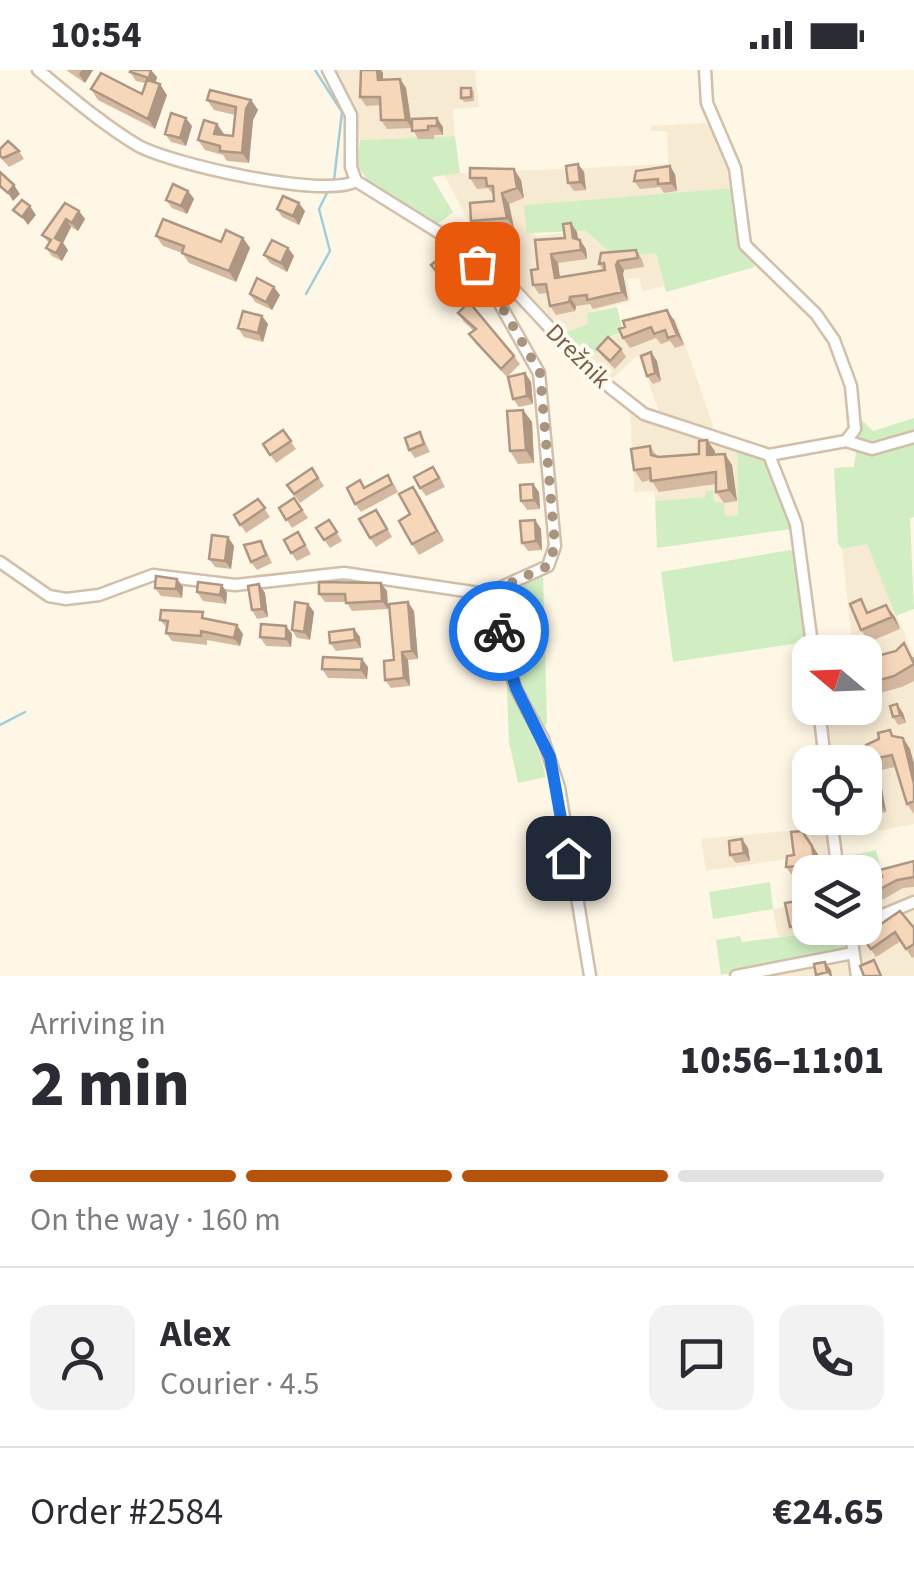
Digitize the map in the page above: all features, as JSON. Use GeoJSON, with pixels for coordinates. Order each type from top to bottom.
{"type":"FeatureCollection","features":[{"type":"Feature","properties":{"kind":"street"},"geometry":{"type":"LineString","coordinates":[[38,70],[141,147],[234,175],[329,187],[356,181],[350,166],[351,115],[328,70]]}},
{"type":"Feature","properties":{"kind":"street"},"geometry":{"type":"LineString","coordinates":[[706,70],[707,102],[735,168],[744,246],[816,314],[834,340],[855,415],[855,429],[846,441]]}},
{"type":"Feature","properties":{"kind":"street","name":"Drežnik"},"geometry":{"type":"LineString","coordinates":[[356,181],[477,254],[593,374],[658,420],[769,455]]}},
{"type":"Feature","properties":{"kind":"street"},"geometry":{"type":"LineString","coordinates":[[0,562],[19,579],[49,596],[66,599],[99,595],[154,575],[235,585],[344,573],[486,594],[548,566],[555,546],[540,373],[477,264],[477,254]]}},
{"type":"Feature","properties":{"kind":"street"},"geometry":{"type":"LineString","coordinates":[[811,635],[796,524],[769,455],[846,441],[872,449],[914,437]]}},
{"type":"Feature","properties":{"kind":"street"},"geometry":{"type":"LineString","coordinates":[[486,594],[516,688],[543,739],[559,787],[590,976]]}},
{"type":"Feature","properties":{"kind":"street"},"geometry":{"type":"LineString","coordinates":[[882,915],[914,904]]}},
{"type":"Feature","properties":{"kind":"street"},"geometry":{"type":"LineString","coordinates":[[853,945],[857,976]]}},
{"type":"Feature","properties":{"kind":"street"},"geometry":{"type":"LineString","coordinates":[[736,976],[853,953]]}},
{"type":"Feature","properties":{"kind":"shaded area"},"geometry":{"type":"Polygon","coordinates":[[[335,70],[475,70],[479,107],[453,109],[455,136],[360,140],[354,104],[335,70]]]}},
{"type":"Feature","properties":{"kind":"shaded area"},"geometry":{"type":"Polygon","coordinates":[[[706,123],[720,142],[733,188],[524,205],[536,236],[586,231],[616,258],[656,252],[664,286],[642,291],[639,278],[627,279],[631,301],[587,313],[589,324],[561,334],[477,238],[444,174],[668,164],[667,131],[651,131],[651,126],[706,123]]]}},
{"type":"Feature","properties":{"kind":"shaded area"},"geometry":{"type":"Polygon","coordinates":[[[676,318],[715,432],[662,419],[638,355],[608,383],[588,364],[607,338],[676,318]]]}},
{"type":"Feature","properties":{"kind":"shaded area"},"geometry":{"type":"Polygon","coordinates":[[[630,410],[664,428],[737,446],[739,515],[725,516],[714,503],[713,492],[706,497],[655,501],[654,491],[634,492],[630,410]]]}},
{"type":"Feature","properties":{"kind":"shaded area"},"geometry":{"type":"Polygon","coordinates":[[[867,544],[914,656],[914,824],[882,830],[882,745],[826,745],[824,725],[882,725],[882,635],[851,635],[842,549],[867,544]]]}},
{"type":"Feature","properties":{"kind":"shaded area"},"geometry":{"type":"Polygon","coordinates":[[[792,830],[792,835],[827,835],[830,855],[792,855],[792,878],[788,859],[706,871],[701,839],[792,830]]]}},
{"type":"Feature","properties":{"kind":"shaded area"},"geometry":{"type":"Polygon","coordinates":[[[914,867],[914,976],[777,976],[775,971],[818,945],[882,945],[882,877],[914,867]]]}},
{"type":"Feature","properties":{"kind":"shaded area"},"geometry":{"type":"Polygon","coordinates":[[[792,906],[792,935],[778,937],[773,909],[792,906]]]}},
{"type":"Feature","properties":{"kind":"green space"},"geometry":{"type":"Polygon","coordinates":[[[455,136],[460,173],[432,177],[453,212],[438,224],[370,184],[357,165],[360,140],[455,136]]]}},
{"type":"Feature","properties":{"kind":"green space"},"geometry":{"type":"Polygon","coordinates":[[[733,188],[739,241],[755,267],[666,292],[656,253],[616,258],[586,231],[527,233],[524,205],[733,188]]]}},
{"type":"Feature","properties":{"kind":"green space"},"geometry":{"type":"Polygon","coordinates":[[[617,307],[623,332],[606,338],[588,364],[561,334],[588,324],[587,313],[617,307]]]}},
{"type":"Feature","properties":{"kind":"green space"},"geometry":{"type":"Polygon","coordinates":[[[914,418],[914,432],[870,444],[858,441],[862,420],[873,431],[914,418]]]}},
{"type":"Feature","properties":{"kind":"green space"},"geometry":{"type":"Polygon","coordinates":[[[914,440],[914,517],[910,519],[914,609],[896,616],[867,544],[842,549],[838,544],[834,468],[854,467],[856,452],[914,440]]]}},
{"type":"Feature","properties":{"kind":"green space"},"geometry":{"type":"Polygon","coordinates":[[[737,446],[769,465],[791,529],[657,548],[655,501],[705,497],[706,491],[713,491],[714,502],[724,503],[725,516],[738,515],[737,446]]]}},
{"type":"Feature","properties":{"kind":"green space"},"geometry":{"type":"Polygon","coordinates":[[[796,549],[805,635],[792,635],[792,644],[673,662],[661,572],[796,549]]]}},
{"type":"Feature","properties":{"kind":"green space"},"geometry":{"type":"Polygon","coordinates":[[[543,574],[547,722],[537,746],[546,777],[518,783],[509,742],[506,668],[524,625],[523,581],[543,574]]]}},
{"type":"Feature","properties":{"kind":"green space"},"geometry":{"type":"Polygon","coordinates":[[[770,882],[773,909],[713,919],[709,892],[770,882]]]}},
{"type":"Feature","properties":{"kind":"green space"},"geometry":{"type":"Polygon","coordinates":[[[740,936],[742,942],[792,936],[792,945],[849,945],[850,950],[721,975],[716,940],[740,936]]]}},
{"type":"Feature","properties":{"kind":"building"},"geometry":{"type":"Polygon","coordinates":[[[131,70],[151,70],[149,78],[131,70]]]}},
{"type":"Feature","properties":{"kind":"building"},"geometry":{"type":"Polygon","coordinates":[[[361,70],[377,70],[378,80],[400,79],[406,120],[381,120],[380,97],[360,97],[361,70]]]}},
{"type":"Feature","properties":{"kind":"building"},"geometry":{"type":"Polygon","coordinates":[[[101,73],[142,94],[147,80],[160,84],[148,119],[91,89],[101,73]]]}},
{"type":"Feature","properties":{"kind":"building"},"geometry":{"type":"Polygon","coordinates":[[[461,88],[471,88],[471,97],[461,98],[461,88]]]}},
{"type":"Feature","properties":{"kind":"building"},"geometry":{"type":"Polygon","coordinates":[[[210,90],[251,100],[246,109],[242,153],[220,151],[220,146],[198,140],[204,120],[217,124],[214,134],[233,136],[236,107],[207,100],[210,90]]]}},
{"type":"Feature","properties":{"kind":"building"},"geometry":{"type":"Polygon","coordinates":[[[171,113],[186,118],[180,138],[165,134],[171,113]]]}},
{"type":"Feature","properties":{"kind":"building"},"geometry":{"type":"Polygon","coordinates":[[[437,118],[437,126],[412,131],[412,119],[437,118]]]}},
{"type":"Feature","properties":{"kind":"building"},"geometry":{"type":"Polygon","coordinates":[[[8,141],[19,151],[3,158],[0,149],[8,141]]]}},
{"type":"Feature","properties":{"kind":"building"},"geometry":{"type":"Polygon","coordinates":[[[578,164],[580,182],[568,183],[566,166],[578,164]]]}},
{"type":"Feature","properties":{"kind":"building"},"geometry":{"type":"Polygon","coordinates":[[[670,166],[671,183],[658,184],[658,179],[634,181],[636,171],[670,166]]]}},
{"type":"Feature","properties":{"kind":"building"},"geometry":{"type":"Polygon","coordinates":[[[470,168],[514,169],[517,188],[502,193],[507,218],[471,221],[470,203],[494,201],[493,186],[487,186],[486,178],[470,178],[470,168]]]}},
{"type":"Feature","properties":{"kind":"building"},"geometry":{"type":"Polygon","coordinates":[[[0,172],[14,185],[8,193],[0,186],[0,172]]]}},
{"type":"Feature","properties":{"kind":"building"},"geometry":{"type":"Polygon","coordinates":[[[173,184],[188,191],[181,206],[166,200],[173,184]]]}},
{"type":"Feature","properties":{"kind":"building"},"geometry":{"type":"Polygon","coordinates":[[[283,196],[299,203],[293,216],[277,209],[283,196]]]}},
{"type":"Feature","properties":{"kind":"building"},"geometry":{"type":"Polygon","coordinates":[[[22,200],[30,206],[22,217],[13,210],[22,200]]]}},
{"type":"Feature","properties":{"kind":"building"},"geometry":{"type":"Polygon","coordinates":[[[65,203],[79,211],[72,223],[66,219],[55,238],[62,242],[56,253],[46,248],[51,240],[42,235],[65,203]]]}},
{"type":"Feature","properties":{"kind":"building"},"geometry":{"type":"Polygon","coordinates":[[[163,219],[221,242],[226,230],[243,238],[229,271],[182,253],[184,246],[156,236],[163,219]]]}},
{"type":"Feature","properties":{"kind":"building"},"geometry":{"type":"Polygon","coordinates":[[[571,223],[573,238],[580,240],[581,250],[551,254],[555,278],[605,270],[604,263],[599,264],[601,253],[636,250],[638,258],[618,261],[616,265],[622,292],[587,300],[587,295],[570,297],[569,302],[550,306],[546,284],[533,285],[531,270],[538,269],[535,240],[565,238],[563,224],[571,223]]]}},
{"type":"Feature","properties":{"kind":"building"},"geometry":{"type":"Polygon","coordinates":[[[272,240],[288,248],[281,263],[264,255],[272,240]]]}},
{"type":"Feature","properties":{"kind":"building"},"geometry":{"type":"Polygon","coordinates":[[[446,253],[457,266],[442,278],[431,265],[446,253]]]}},
{"type":"Feature","properties":{"kind":"building"},"geometry":{"type":"Polygon","coordinates":[[[257,278],[274,287],[266,302],[250,294],[257,278]]]}},
{"type":"Feature","properties":{"kind":"building"},"geometry":{"type":"Polygon","coordinates":[[[469,302],[514,356],[501,369],[469,334],[476,329],[458,313],[469,302]]]}},
{"type":"Feature","properties":{"kind":"building"},"geometry":{"type":"Polygon","coordinates":[[[667,310],[677,335],[668,338],[665,330],[654,334],[651,327],[623,338],[619,329],[625,327],[623,321],[667,310]]]}},
{"type":"Feature","properties":{"kind":"building"},"geometry":{"type":"Polygon","coordinates":[[[243,311],[262,316],[258,333],[238,328],[243,311]]]}},
{"type":"Feature","properties":{"kind":"building"},"geometry":{"type":"Polygon","coordinates":[[[608,337],[621,349],[610,361],[597,349],[608,337]]]}},
{"type":"Feature","properties":{"kind":"building"},"geometry":{"type":"Polygon","coordinates":[[[651,352],[655,373],[647,376],[641,356],[651,352]]]}},
{"type":"Feature","properties":{"kind":"building"},"geometry":{"type":"Polygon","coordinates":[[[525,373],[527,396],[513,399],[508,377],[525,373]]]}},
{"type":"Feature","properties":{"kind":"building"},"geometry":{"type":"Polygon","coordinates":[[[523,410],[526,450],[510,451],[507,411],[523,410]]]}},
{"type":"Feature","properties":{"kind":"building"},"geometry":{"type":"Polygon","coordinates":[[[283,430],[291,441],[270,455],[263,444],[283,430]]]}},
{"type":"Feature","properties":{"kind":"building"},"geometry":{"type":"Polygon","coordinates":[[[420,432],[424,444],[409,450],[405,438],[420,432]]]}},
{"type":"Feature","properties":{"kind":"building"},"geometry":{"type":"Polygon","coordinates":[[[707,440],[707,455],[725,454],[729,490],[716,492],[716,472],[651,481],[650,468],[634,470],[631,449],[650,446],[651,455],[659,457],[699,454],[699,441],[707,440]]]}},
{"type":"Feature","properties":{"kind":"building"},"geometry":{"type":"Polygon","coordinates":[[[433,467],[439,478],[420,488],[414,477],[433,467]]]}},
{"type":"Feature","properties":{"kind":"building"},"geometry":{"type":"Polygon","coordinates":[[[312,468],[318,478],[294,494],[287,485],[312,468]]]}},
{"type":"Feature","properties":{"kind":"building"},"geometry":{"type":"Polygon","coordinates":[[[388,475],[392,484],[355,504],[347,488],[360,480],[364,488],[388,475]]]}},
{"type":"Feature","properties":{"kind":"building"},"geometry":{"type":"Polygon","coordinates":[[[533,484],[534,500],[521,501],[520,485],[533,484]]]}},
{"type":"Feature","properties":{"kind":"building"},"geometry":{"type":"Polygon","coordinates":[[[413,487],[437,531],[412,544],[399,521],[410,514],[399,494],[413,487]]]}},
{"type":"Feature","properties":{"kind":"building"},"geometry":{"type":"Polygon","coordinates":[[[294,498],[302,510],[286,520],[279,508],[294,498]]]}},
{"type":"Feature","properties":{"kind":"building"},"geometry":{"type":"Polygon","coordinates":[[[258,499],[265,508],[240,525],[234,515],[258,499]]]}},
{"type":"Feature","properties":{"kind":"building"},"geometry":{"type":"Polygon","coordinates":[[[376,510],[387,529],[370,538],[359,519],[376,510]]]}},
{"type":"Feature","properties":{"kind":"building"},"geometry":{"type":"Polygon","coordinates":[[[329,520],[337,532],[324,540],[316,528],[329,520]]]}},
{"type":"Feature","properties":{"kind":"building"},"geometry":{"type":"Polygon","coordinates":[[[535,520],[536,541],[522,543],[520,521],[535,520]]]}},
{"type":"Feature","properties":{"kind":"building"},"geometry":{"type":"Polygon","coordinates":[[[298,532],[305,545],[291,553],[284,540],[298,532]]]}},
{"type":"Feature","properties":{"kind":"building"},"geometry":{"type":"Polygon","coordinates":[[[212,535],[228,537],[225,561],[209,559],[212,535]]]}},
{"type":"Feature","properties":{"kind":"building"},"geometry":{"type":"Polygon","coordinates":[[[261,541],[266,555],[251,562],[244,545],[261,541]]]}},
{"type":"Feature","properties":{"kind":"building"},"geometry":{"type":"Polygon","coordinates":[[[156,576],[177,579],[176,589],[155,588],[156,576]]]}},
{"type":"Feature","properties":{"kind":"building"},"geometry":{"type":"Polygon","coordinates":[[[198,582],[222,585],[220,595],[197,592],[198,582]]]}},
{"type":"Feature","properties":{"kind":"building"},"geometry":{"type":"Polygon","coordinates":[[[319,582],[381,583],[382,601],[346,603],[345,594],[319,594],[319,582]]]}},
{"type":"Feature","properties":{"kind":"building"},"geometry":{"type":"Polygon","coordinates":[[[259,584],[262,609],[252,610],[248,586],[259,584]]]}},
{"type":"Feature","properties":{"kind":"building"},"geometry":{"type":"Polygon","coordinates":[[[861,599],[867,613],[886,605],[892,617],[861,630],[850,604],[861,599]]]}},
{"type":"Feature","properties":{"kind":"building"},"geometry":{"type":"Polygon","coordinates":[[[295,602],[308,604],[304,632],[292,630],[295,602]]]}},
{"type":"Feature","properties":{"kind":"building"},"geometry":{"type":"Polygon","coordinates":[[[408,602],[412,651],[402,652],[404,678],[385,680],[384,661],[394,660],[389,604],[408,602]]]}},
{"type":"Feature","properties":{"kind":"building"},"geometry":{"type":"Polygon","coordinates":[[[161,610],[203,612],[202,618],[237,625],[234,638],[201,631],[201,636],[166,633],[168,621],[160,620],[161,610]]]}},
{"type":"Feature","properties":{"kind":"building"},"geometry":{"type":"Polygon","coordinates":[[[473,620],[475,639],[456,641],[454,622],[473,620]]]}},
{"type":"Feature","properties":{"kind":"building"},"geometry":{"type":"Polygon","coordinates":[[[261,624],[286,626],[286,639],[260,637],[261,624]]]}},
{"type":"Feature","properties":{"kind":"building"},"geometry":{"type":"Polygon","coordinates":[[[354,629],[355,640],[330,643],[329,632],[354,629]]]}},
{"type":"Feature","properties":{"kind":"building"},"geometry":{"type":"Polygon","coordinates":[[[904,643],[914,664],[882,679],[882,655],[896,651],[904,643]]]}},
{"type":"Feature","properties":{"kind":"building"},"geometry":{"type":"Polygon","coordinates":[[[323,657],[362,659],[361,670],[322,669],[323,657]]]}},
{"type":"Feature","properties":{"kind":"building"},"geometry":{"type":"Polygon","coordinates":[[[897,704],[900,715],[893,717],[890,706],[897,704]]]}},
{"type":"Feature","properties":{"kind":"building"},"geometry":{"type":"Polygon","coordinates":[[[890,730],[892,736],[903,738],[914,801],[907,804],[892,755],[882,757],[882,745],[866,745],[879,739],[878,733],[890,730]]]}},
{"type":"Feature","properties":{"kind":"building"},"geometry":{"type":"Polygon","coordinates":[[[791,832],[805,835],[813,855],[794,855],[791,832]]]}},
{"type":"Feature","properties":{"kind":"building"},"geometry":{"type":"Polygon","coordinates":[[[742,839],[744,853],[730,855],[729,841],[742,839]]]}},
{"type":"Feature","properties":{"kind":"building"},"geometry":{"type":"Polygon","coordinates":[[[914,861],[914,877],[882,888],[882,869],[914,861]]]}},
{"type":"Feature","properties":{"kind":"building"},"geometry":{"type":"Polygon","coordinates":[[[792,902],[790,927],[785,903],[792,902]]]}},
{"type":"Feature","properties":{"kind":"building"},"geometry":{"type":"Polygon","coordinates":[[[900,911],[914,928],[914,944],[906,949],[895,932],[882,941],[882,923],[900,911]]]}},
{"type":"Feature","properties":{"kind":"building"},"geometry":{"type":"Polygon","coordinates":[[[874,960],[881,976],[864,976],[860,966],[874,960]]]}},
{"type":"Feature","properties":{"kind":"building"},"geometry":{"type":"Polygon","coordinates":[[[825,962],[827,972],[816,975],[814,964],[825,962]]]}},
{"type":"Feature","properties":{"kind":"waterway"},"geometry":{"type":"LineString","coordinates":[[315,70],[342,112],[334,180]]}},
{"type":"Feature","properties":{"kind":"waterway"},"geometry":{"type":"LineString","coordinates":[[306,294],[330,251],[319,209],[328,191]]}},
{"type":"Feature","properties":{"kind":"waterway"},"geometry":{"type":"LineString","coordinates":[[0,725],[25,712]]}},
{"type":"Feature","properties":{"kind":"way so far"},"geometry":{"type":"LineString","coordinates":[[477,264],[540,373],[555,546],[548,566],[486,594],[499,631]]}},
{"type":"Feature","properties":{"kind":"route"},"geometry":{"type":"LineString","coordinates":[[499,631],[516,688],[550,757],[559,787],[568,858]]}}]}
